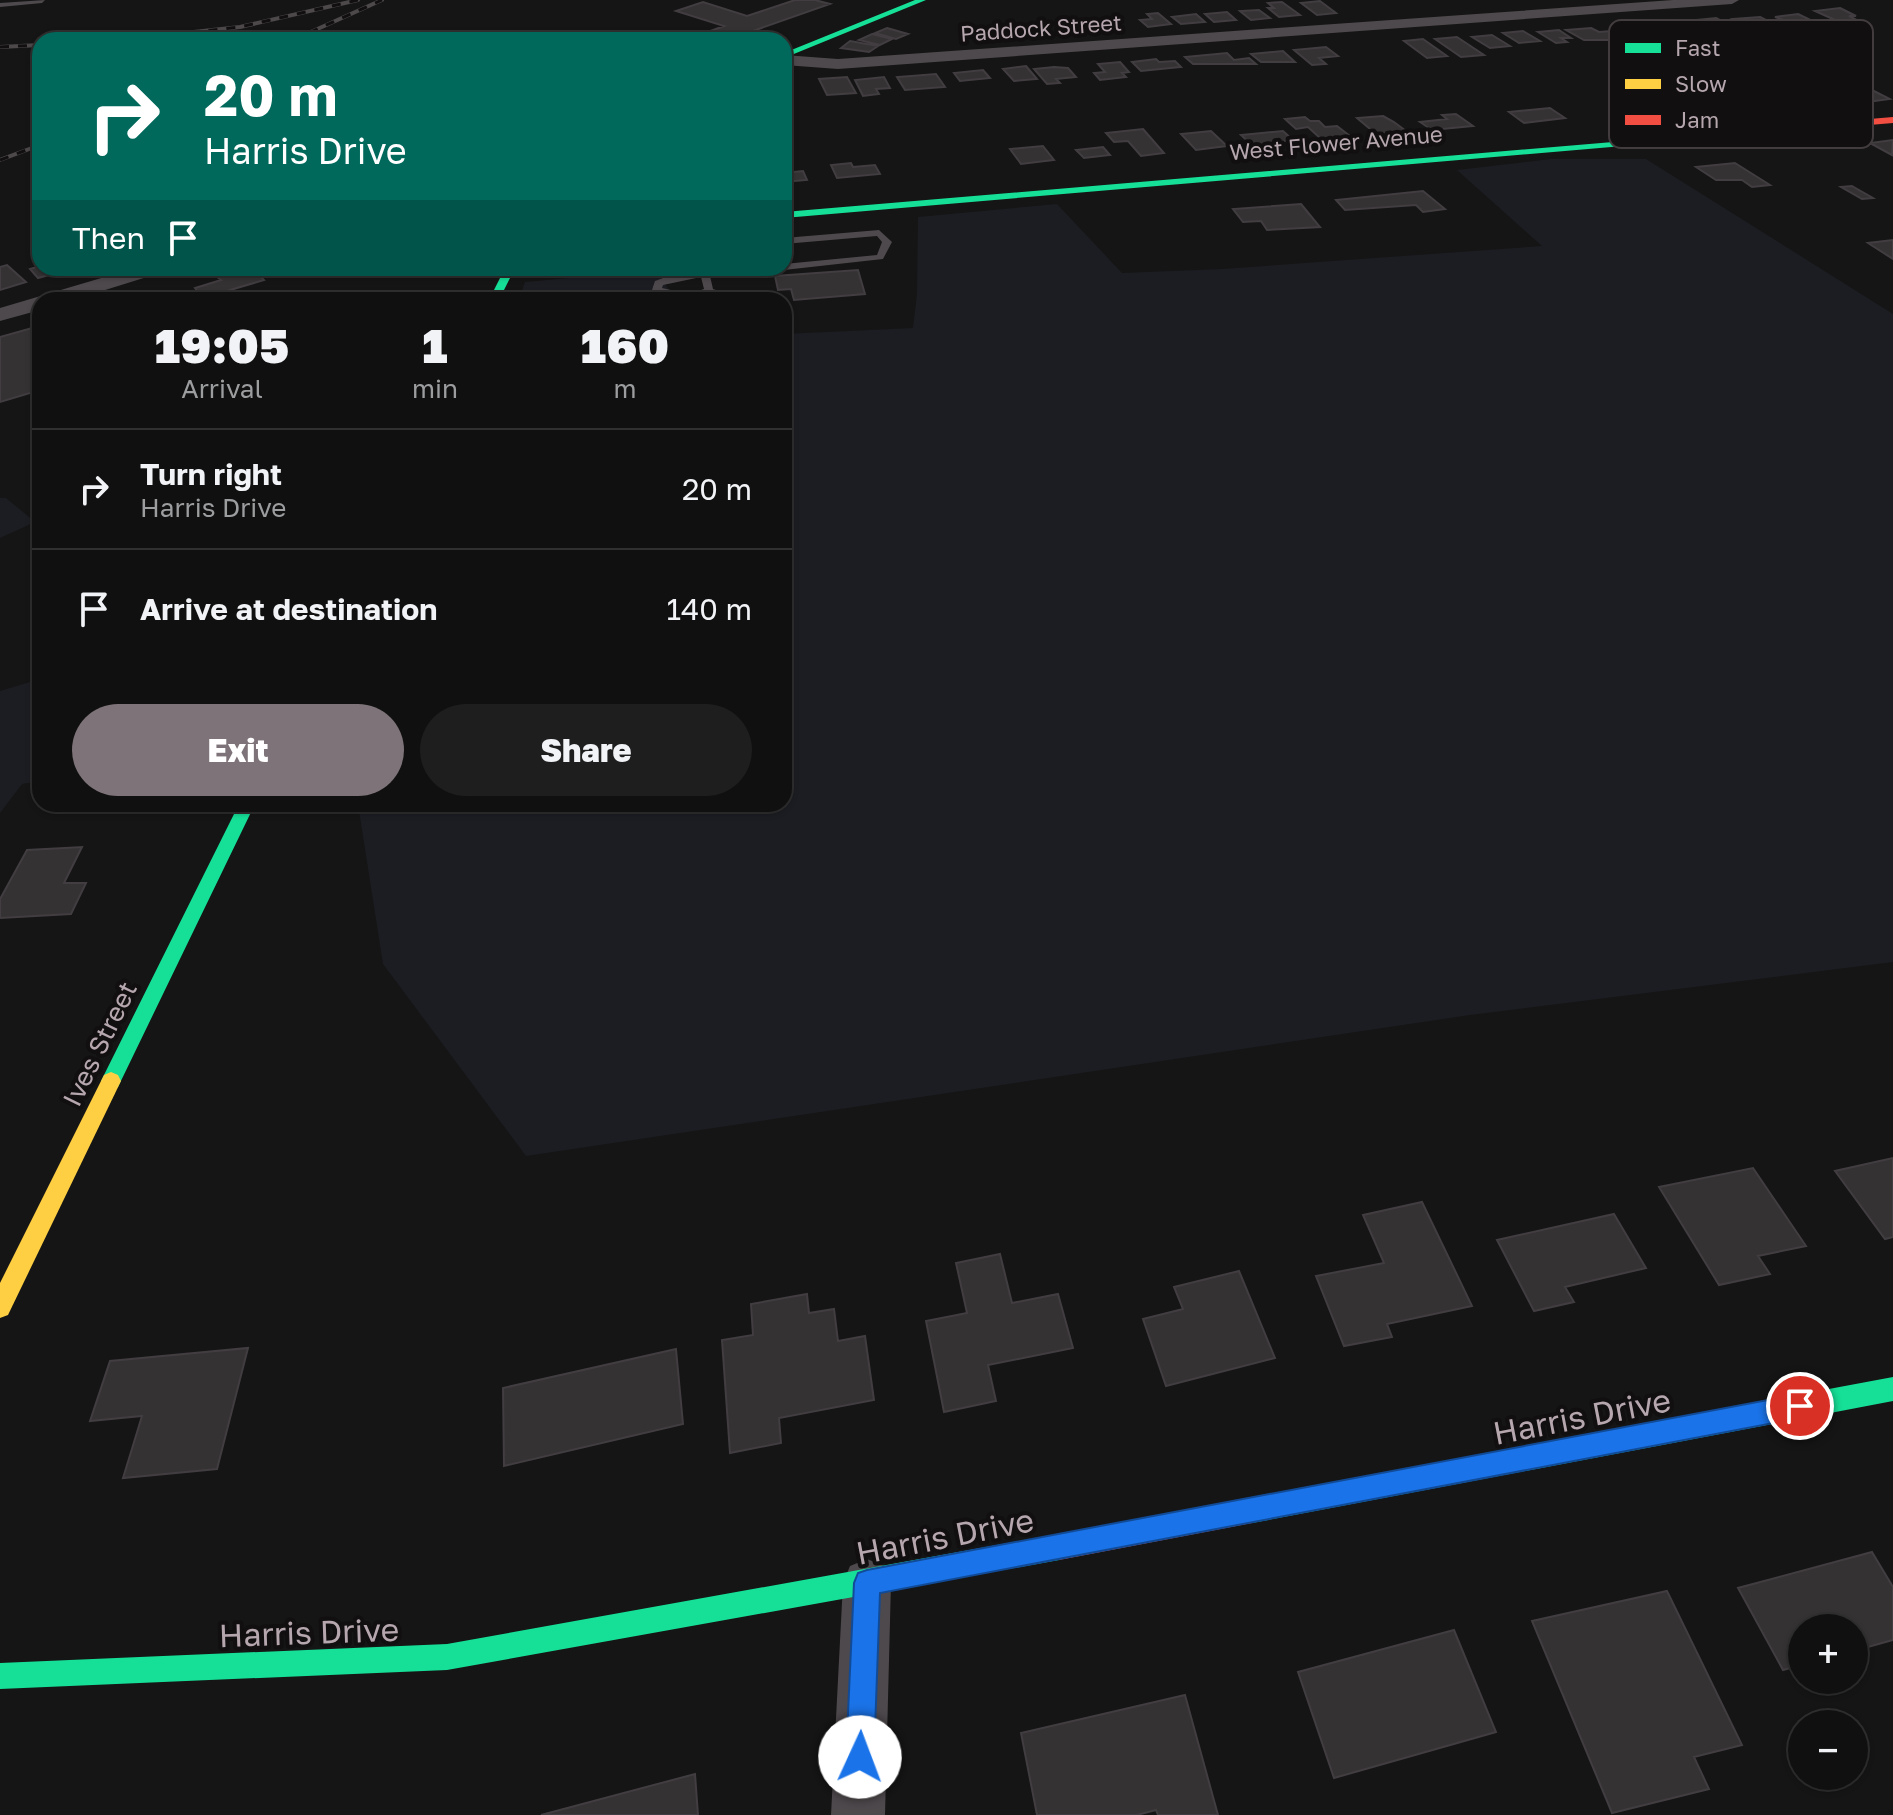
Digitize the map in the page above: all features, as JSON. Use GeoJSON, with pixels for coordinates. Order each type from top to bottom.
{"type":"FeatureCollection","features":[{"type":"Feature","properties":{"kind":"street"},"geometry":{"type":"LineString","coordinates":[[792,55],[922,0]]}},
{"type":"Feature","properties":{"kind":"street"},"geometry":{"type":"LineString","coordinates":[[1541,0],[1561,12]]}},
{"type":"Feature","properties":{"kind":"street","name":"Paddock Street"},"geometry":{"type":"LineString","coordinates":[[792,59],[838,64],[1732,0]]}},
{"type":"Feature","properties":{"kind":"street","name":"West Flower Avenue"},"geometry":{"type":"LineString","coordinates":[[1873,122],[1893,120]]}},
{"type":"Feature","properties":{"kind":"street","name":"West Flower Avenue"},"geometry":{"type":"LineString","coordinates":[[792,214],[1609,144]]}},
{"type":"Feature","properties":{"kind":"street"},"geometry":{"type":"LineString","coordinates":[[77,292],[130,276]]}},
{"type":"Feature","properties":{"kind":"street"},"geometry":{"type":"LineString","coordinates":[[0,315],[32,305]]}},
{"type":"Feature","properties":{"kind":"street","name":"Ives Street"},"geometry":{"type":"LineString","coordinates":[[0,1307],[243,812]]}},
{"type":"Feature","properties":{"kind":"street","name":"Harris Drive"},"geometry":{"type":"LineString","coordinates":[[0,1676],[447,1657],[867,1583],[1893,1389]]}},
{"type":"Feature","properties":{"kind":"street"},"geometry":{"type":"LineString","coordinates":[[858,1815],[867,1583]]}},
{"type":"Feature","properties":{"kind":"lane"},"geometry":{"type":"LineString","coordinates":[[0,2],[42,1]]}},
{"type":"Feature","properties":{"kind":"lane"},"geometry":{"type":"LineString","coordinates":[[792,240],[879,233],[887,242],[880,257],[792,266]]}},
{"type":"Feature","properties":{"kind":"lane"},"geometry":{"type":"LineString","coordinates":[[666,292],[657,290],[658,283],[669,278],[706,277],[709,291]]}},
{"type":"Feature","properties":{"kind":"lane"},"geometry":{"type":"LineString","coordinates":[[706,292],[712,292]]}},
{"type":"Feature","properties":{"kind":"shaded area"},"geometry":{"type":"Polygon","coordinates":[[[1551,159],[1646,159],[1893,314],[1893,962],[1470,1015],[526,1156],[383,964],[359,812],[792,812],[792,334],[913,328],[917,294],[918,217],[1057,204],[1122,273],[1223,269],[1542,246],[1457,170],[1551,159]]]}},
{"type":"Feature","properties":{"kind":"shaded area"},"geometry":{"type":"Polygon","coordinates":[[[590,276],[659,276],[671,292],[522,292],[525,282],[590,276]]]}},
{"type":"Feature","properties":{"kind":"shaded area"},"geometry":{"type":"Polygon","coordinates":[[[0,498],[6,498],[32,520],[32,523],[0,538],[0,498]]]}},
{"type":"Feature","properties":{"kind":"shaded area"},"geometry":{"type":"Polygon","coordinates":[[[32,681],[32,782],[22,784],[0,813],[0,691],[32,681]]]}},
{"type":"Feature","properties":{"kind":"building"},"geometry":{"type":"Polygon","coordinates":[[[795,0],[830,4],[750,32],[708,32],[724,26],[676,11],[703,2],[747,16],[795,0]]]}},
{"type":"Feature","properties":{"kind":"building"},"geometry":{"type":"Polygon","coordinates":[[[1320,1],[1336,13],[1317,15],[1301,3],[1320,1]]]}},
{"type":"Feature","properties":{"kind":"building"},"geometry":{"type":"Polygon","coordinates":[[[1282,2],[1300,15],[1279,17],[1268,8],[1274,8],[1268,3],[1282,2]]]}},
{"type":"Feature","properties":{"kind":"building"},"geometry":{"type":"Polygon","coordinates":[[[1840,8],[1856,16],[1849,16],[1856,20],[1835,20],[1815,11],[1840,8]]]}},
{"type":"Feature","properties":{"kind":"building"},"geometry":{"type":"Polygon","coordinates":[[[1259,10],[1270,18],[1251,20],[1240,11],[1259,10]]]}},
{"type":"Feature","properties":{"kind":"building"},"geometry":{"type":"Polygon","coordinates":[[[1227,12],[1236,20],[1214,22],[1205,14],[1227,12]]]}},
{"type":"Feature","properties":{"kind":"building"},"geometry":{"type":"Polygon","coordinates":[[[1158,13],[1171,24],[1148,27],[1140,20],[1152,19],[1147,14],[1158,13]]]}},
{"type":"Feature","properties":{"kind":"building"},"geometry":{"type":"Polygon","coordinates":[[[1196,14],[1205,22],[1181,24],[1172,17],[1196,14]]]}},
{"type":"Feature","properties":{"kind":"building"},"geometry":{"type":"Polygon","coordinates":[[[1798,14],[1810,20],[1784,20],[1775,17],[1798,14]]]}},
{"type":"Feature","properties":{"kind":"building"},"geometry":{"type":"Polygon","coordinates":[[[1760,17],[1766,20],[1735,20],[1760,17]]]}},
{"type":"Feature","properties":{"kind":"building"},"geometry":{"type":"Polygon","coordinates":[[[1067,21],[1114,22],[1121,28],[1074,28],[1067,21]]]}},
{"type":"Feature","properties":{"kind":"building"},"geometry":{"type":"Polygon","coordinates":[[[887,28],[908,34],[896,39],[875,33],[887,28]]]}},
{"type":"Feature","properties":{"kind":"building"},"geometry":{"type":"Polygon","coordinates":[[[1591,28],[1599,32],[1609,31],[1609,40],[1584,40],[1566,30],[1591,28]]]}},
{"type":"Feature","properties":{"kind":"building"},"geometry":{"type":"Polygon","coordinates":[[[1559,30],[1571,38],[1561,38],[1567,42],[1556,43],[1538,32],[1559,30]]]}},
{"type":"Feature","properties":{"kind":"building"},"geometry":{"type":"Polygon","coordinates":[[[1523,31],[1540,41],[1519,43],[1503,33],[1523,31]]]}},
{"type":"Feature","properties":{"kind":"building"},"geometry":{"type":"Polygon","coordinates":[[[872,34],[892,39],[880,45],[859,40],[872,34]]]}},
{"type":"Feature","properties":{"kind":"building"},"geometry":{"type":"Polygon","coordinates":[[[1492,35],[1510,46],[1490,48],[1472,37],[1492,35]]]}},
{"type":"Feature","properties":{"kind":"building"},"geometry":{"type":"Polygon","coordinates":[[[1457,37],[1484,55],[1461,57],[1435,39],[1457,37]]]}},
{"type":"Feature","properties":{"kind":"building"},"geometry":{"type":"Polygon","coordinates":[[[1423,39],[1447,56],[1427,58],[1404,41],[1423,39]]]}},
{"type":"Feature","properties":{"kind":"building"},"geometry":{"type":"Polygon","coordinates":[[[850,41],[878,46],[869,52],[841,48],[850,41]]]}},
{"type":"Feature","properties":{"kind":"building"},"geometry":{"type":"Polygon","coordinates":[[[1326,47],[1338,56],[1319,58],[1326,64],[1312,65],[1294,50],[1326,47]]]}},
{"type":"Feature","properties":{"kind":"building"},"geometry":{"type":"Polygon","coordinates":[[[1283,51],[1295,62],[1261,62],[1251,54],[1283,51]]]}},
{"type":"Feature","properties":{"kind":"building"},"geometry":{"type":"Polygon","coordinates":[[[1227,53],[1234,60],[1249,58],[1256,64],[1193,64],[1185,57],[1227,53]]]}},
{"type":"Feature","properties":{"kind":"building"},"geometry":{"type":"Polygon","coordinates":[[[1156,59],[1159,62],[1175,61],[1181,67],[1141,71],[1132,62],[1156,59]]]}},
{"type":"Feature","properties":{"kind":"building"},"geometry":{"type":"Polygon","coordinates":[[[1120,62],[1129,72],[1122,73],[1126,77],[1100,80],[1094,73],[1105,72],[1098,64],[1120,62]]]}},
{"type":"Feature","properties":{"kind":"building"},"geometry":{"type":"Polygon","coordinates":[[[1026,66],[1037,79],[1014,81],[1003,69],[1026,66]]]}},
{"type":"Feature","properties":{"kind":"building"},"geometry":{"type":"Polygon","coordinates":[[[1068,68],[1076,77],[1056,79],[1060,83],[1047,84],[1034,69],[1068,68]]]}},
{"type":"Feature","properties":{"kind":"building"},"geometry":{"type":"Polygon","coordinates":[[[983,70],[990,78],[960,81],[954,73],[983,70]]]}},
{"type":"Feature","properties":{"kind":"building"},"geometry":{"type":"Polygon","coordinates":[[[936,74],[945,87],[905,90],[897,77],[936,74]]]}},
{"type":"Feature","properties":{"kind":"building"},"geometry":{"type":"Polygon","coordinates":[[[847,77],[856,93],[827,95],[819,79],[847,77]]]}},
{"type":"Feature","properties":{"kind":"building"},"geometry":{"type":"Polygon","coordinates":[[[884,77],[890,88],[876,89],[879,94],[863,96],[855,80],[884,77]]]}},
{"type":"Feature","properties":{"kind":"building"},"geometry":{"type":"Polygon","coordinates":[[[1873,90],[1890,99],[1873,101],[1873,90]]]}},
{"type":"Feature","properties":{"kind":"building"},"geometry":{"type":"Polygon","coordinates":[[[1550,108],[1565,118],[1524,123],[1509,112],[1550,108]]]}},
{"type":"Feature","properties":{"kind":"building"},"geometry":{"type":"Polygon","coordinates":[[[1456,114],[1473,126],[1432,130],[1420,122],[1447,119],[1442,115],[1456,114]]]}},
{"type":"Feature","properties":{"kind":"building"},"geometry":{"type":"Polygon","coordinates":[[[1383,116],[1406,131],[1376,134],[1357,118],[1383,116]]]}},
{"type":"Feature","properties":{"kind":"building"},"geometry":{"type":"Polygon","coordinates":[[[1305,117],[1310,121],[1319,121],[1325,127],[1337,126],[1350,136],[1321,139],[1308,127],[1296,129],[1285,119],[1305,117]]]}},
{"type":"Feature","properties":{"kind":"building"},"geometry":{"type":"Polygon","coordinates":[[[1143,129],[1164,153],[1141,156],[1128,141],[1114,142],[1106,133],[1143,129]]]}},
{"type":"Feature","properties":{"kind":"building"},"geometry":{"type":"Polygon","coordinates":[[[1211,131],[1227,146],[1196,150],[1181,134],[1211,131]]]}},
{"type":"Feature","properties":{"kind":"building"},"geometry":{"type":"Polygon","coordinates":[[[1283,131],[1293,140],[1252,145],[1241,135],[1283,131]]]}},
{"type":"Feature","properties":{"kind":"building"},"geometry":{"type":"Polygon","coordinates":[[[1893,140],[1892,155],[1873,145],[1893,140]]]}},
{"type":"Feature","properties":{"kind":"building"},"geometry":{"type":"Polygon","coordinates":[[[1043,146],[1054,160],[1021,164],[1010,149],[1043,146]]]}},
{"type":"Feature","properties":{"kind":"building"},"geometry":{"type":"Polygon","coordinates":[[[1103,147],[1110,155],[1084,158],[1076,150],[1103,147]]]}},
{"type":"Feature","properties":{"kind":"building"},"geometry":{"type":"Polygon","coordinates":[[[851,163],[853,167],[875,165],[880,174],[837,178],[831,165],[851,163]]]}},
{"type":"Feature","properties":{"kind":"building"},"geometry":{"type":"Polygon","coordinates":[[[1735,163],[1770,185],[1752,187],[1742,180],[1716,180],[1696,167],[1735,163]]]}},
{"type":"Feature","properties":{"kind":"building"},"geometry":{"type":"Polygon","coordinates":[[[803,171],[807,180],[792,181],[792,172],[803,171]]]}},
{"type":"Feature","properties":{"kind":"building"},"geometry":{"type":"Polygon","coordinates":[[[1852,186],[1873,198],[1862,199],[1841,187],[1852,186]]]}},
{"type":"Feature","properties":{"kind":"building"},"geometry":{"type":"Polygon","coordinates":[[[1423,191],[1445,209],[1423,212],[1416,205],[1345,210],[1336,200],[1423,191]]]}},
{"type":"Feature","properties":{"kind":"building"},"geometry":{"type":"Polygon","coordinates":[[[1301,204],[1320,227],[1267,230],[1261,221],[1243,222],[1233,209],[1301,204]]]}},
{"type":"Feature","properties":{"kind":"building"},"geometry":{"type":"Polygon","coordinates":[[[1893,240],[1893,259],[1868,243],[1893,240]]]}},
{"type":"Feature","properties":{"kind":"building"},"geometry":{"type":"Polygon","coordinates":[[[7,265],[26,282],[0,290],[0,267],[7,265]]]}},
{"type":"Feature","properties":{"kind":"building"},"geometry":{"type":"Polygon","coordinates":[[[858,270],[865,294],[794,300],[791,289],[778,290],[775,276],[858,270]]]}},
{"type":"Feature","properties":{"kind":"building"},"geometry":{"type":"Polygon","coordinates":[[[260,276],[264,280],[223,292],[198,292],[195,288],[221,280],[217,277],[260,276]]]}},
{"type":"Feature","properties":{"kind":"building"},"geometry":{"type":"Polygon","coordinates":[[[32,328],[32,392],[0,402],[0,337],[32,328]]]}},
{"type":"Feature","properties":{"kind":"building"},"geometry":{"type":"Polygon","coordinates":[[[82,847],[64,883],[86,883],[71,914],[0,918],[0,899],[27,850],[82,847]]]}},
{"type":"Feature","properties":{"kind":"building"},"geometry":{"type":"Polygon","coordinates":[[[1893,1158],[1893,1237],[1885,1239],[1835,1171],[1893,1158]]]}},
{"type":"Feature","properties":{"kind":"building"},"geometry":{"type":"Polygon","coordinates":[[[1753,1168],[1806,1246],[1758,1256],[1770,1274],[1719,1285],[1659,1187],[1753,1168]]]}},
{"type":"Feature","properties":{"kind":"building"},"geometry":{"type":"Polygon","coordinates":[[[1422,1202],[1472,1306],[1387,1324],[1392,1337],[1344,1346],[1316,1276],[1384,1263],[1363,1215],[1422,1202]]]}},
{"type":"Feature","properties":{"kind":"building"},"geometry":{"type":"Polygon","coordinates":[[[1614,1214],[1646,1268],[1565,1287],[1574,1302],[1534,1311],[1497,1240],[1614,1214]]]}},
{"type":"Feature","properties":{"kind":"building"},"geometry":{"type":"Polygon","coordinates":[[[1000,1254],[1012,1303],[1058,1294],[1073,1348],[988,1365],[996,1401],[944,1412],[926,1321],[967,1313],[956,1263],[1000,1254]]]}},
{"type":"Feature","properties":{"kind":"building"},"geometry":{"type":"Polygon","coordinates":[[[1239,1271],[1275,1358],[1166,1386],[1143,1319],[1183,1309],[1174,1287],[1239,1271]]]}},
{"type":"Feature","properties":{"kind":"building"},"geometry":{"type":"Polygon","coordinates":[[[807,1294],[809,1313],[834,1309],[838,1341],[865,1336],[874,1400],[779,1418],[781,1443],[730,1453],[722,1340],[753,1335],[751,1304],[807,1294]]]}},
{"type":"Feature","properties":{"kind":"building"},"geometry":{"type":"Polygon","coordinates":[[[248,1348],[217,1469],[123,1478],[142,1416],[90,1421],[110,1361],[248,1348]]]}},
{"type":"Feature","properties":{"kind":"building"},"geometry":{"type":"Polygon","coordinates":[[[676,1349],[683,1424],[504,1466],[503,1388],[676,1349]]]}},
{"type":"Feature","properties":{"kind":"building"},"geometry":{"type":"Polygon","coordinates":[[[1872,1552],[1893,1587],[1893,1640],[1868,1647],[1868,1614],[1788,1614],[1788,1669],[1783,1670],[1738,1588],[1872,1552]]]}},
{"type":"Feature","properties":{"kind":"building"},"geometry":{"type":"Polygon","coordinates":[[[1667,1591],[1742,1745],[1694,1757],[1709,1789],[1612,1813],[1532,1621],[1667,1591]]]}},
{"type":"Feature","properties":{"kind":"building"},"geometry":{"type":"Polygon","coordinates":[[[1454,1630],[1496,1732],[1334,1778],[1298,1672],[1454,1630]]]}},
{"type":"Feature","properties":{"kind":"building"},"geometry":{"type":"Polygon","coordinates":[[[1185,1695],[1218,1815],[1158,1815],[1156,1810],[1137,1815],[1037,1815],[1021,1733],[1185,1695]]]}},
{"type":"Feature","properties":{"kind":"building"},"geometry":{"type":"Polygon","coordinates":[[[695,1774],[698,1815],[541,1815],[695,1774]]]}},
{"type":"Feature","properties":{"kind":"railway"},"geometry":{"type":"LineString","coordinates":[[193,32],[240,27],[358,0]]}},
{"type":"Feature","properties":{"kind":"railway"},"geometry":{"type":"LineString","coordinates":[[311,32],[382,0]]}},
{"type":"Feature","properties":{"kind":"railway"},"geometry":{"type":"LineString","coordinates":[[0,47],[32,45]]}},
{"type":"Feature","properties":{"kind":"railway"},"geometry":{"type":"LineString","coordinates":[[0,160],[32,148]]}},
{"type":"Feature","properties":{"kind":"traffic: fast"},"geometry":{"type":"LineString","coordinates":[[792,53],[922,0]]}},
{"type":"Feature","properties":{"kind":"traffic: fast"},"geometry":{"type":"LineString","coordinates":[[792,214],[1609,144]]}},
{"type":"Feature","properties":{"kind":"traffic: fast"},"geometry":{"type":"LineString","coordinates":[[498,292],[506,276]]}},
{"type":"Feature","properties":{"kind":"traffic: fast"},"geometry":{"type":"LineString","coordinates":[[111,1081],[243,812]]}},
{"type":"Feature","properties":{"kind":"traffic: fast"},"geometry":{"type":"LineString","coordinates":[[1252,1510],[1893,1389]]}},
{"type":"Feature","properties":{"kind":"traffic: fast"},"geometry":{"type":"LineString","coordinates":[[0,1676],[447,1657],[1059,1547]]}},
{"type":"Feature","properties":{"kind":"traffic: slow"},"geometry":{"type":"LineString","coordinates":[[0,1307],[111,1081]]}},
{"type":"Feature","properties":{"kind":"traffic: jam"},"geometry":{"type":"LineString","coordinates":[[1873,122],[1893,120]]}},
{"type":"Feature","properties":{"kind":"traffic: jam"},"geometry":{"type":"LineString","coordinates":[[1059,1547],[1252,1510]]}},
{"type":"Feature","properties":{"kind":"route"},"geometry":{"type":"LineString","coordinates":[[860,1757],[867,1583],[1800,1406]]}}]}
